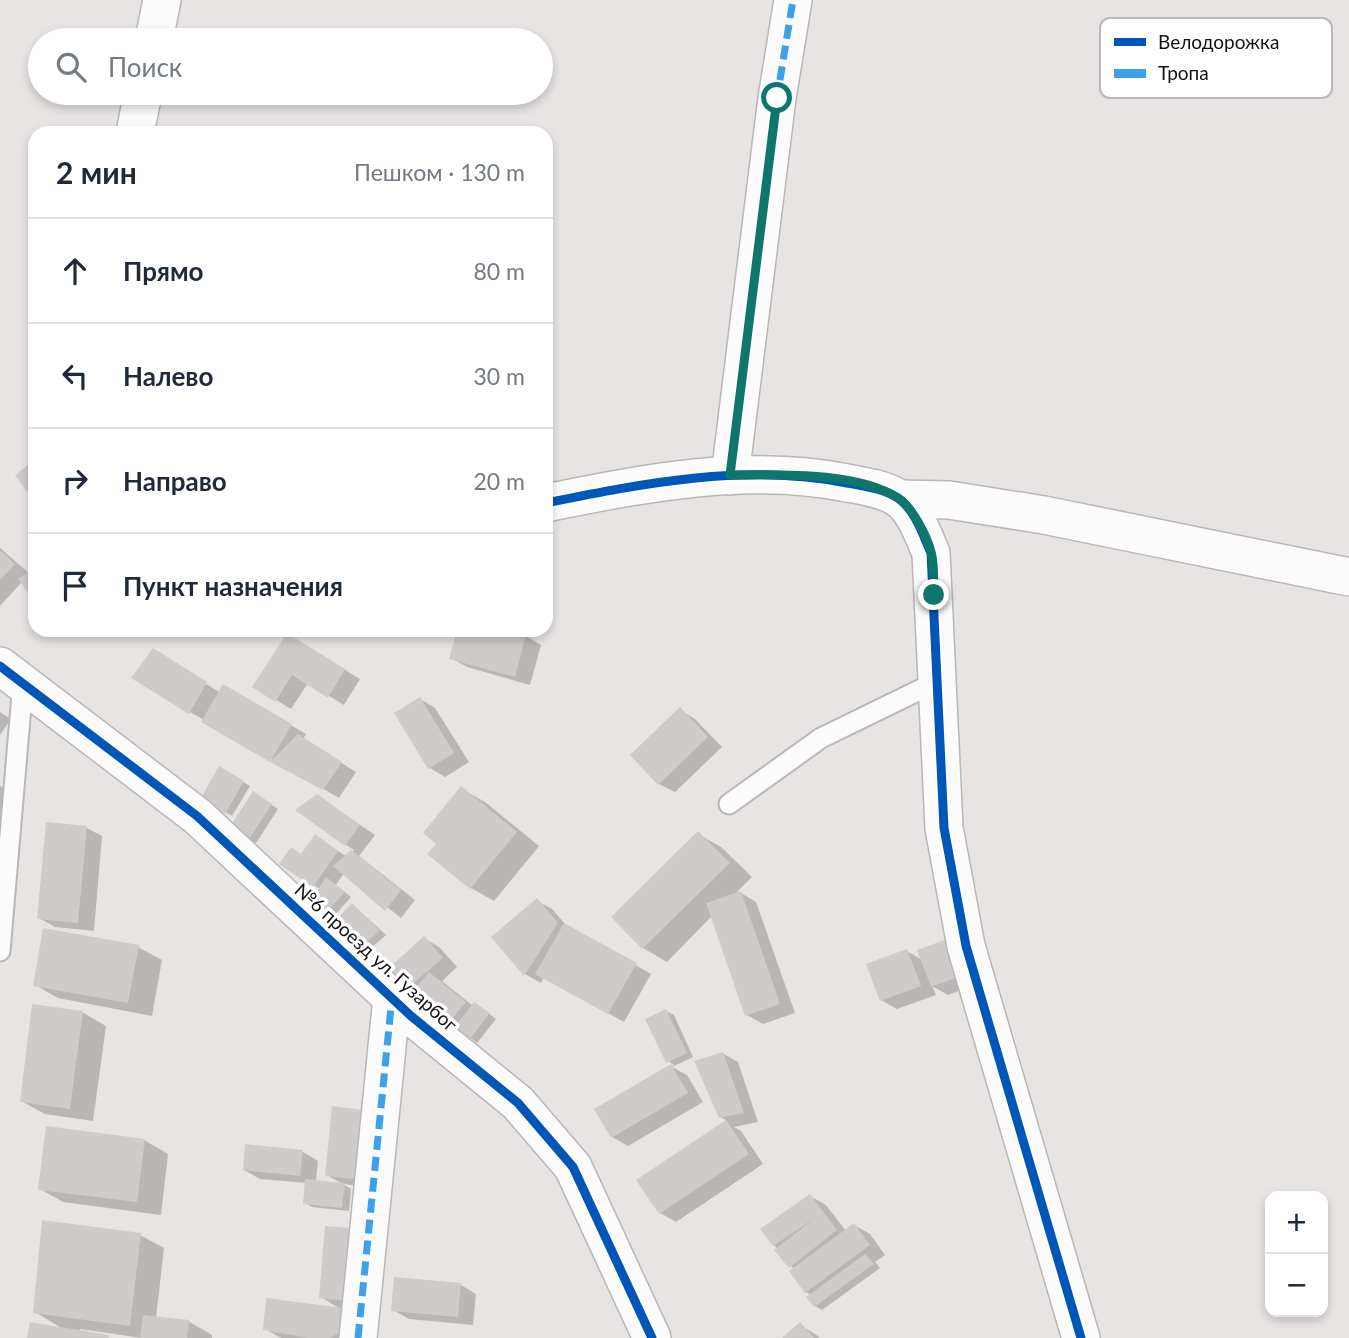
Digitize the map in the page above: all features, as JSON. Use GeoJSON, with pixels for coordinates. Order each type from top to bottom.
{"type":"FeatureCollection","features":[{"type":"Feature","properties":{"kind":"street"},"geometry":{"type":"LineString","coordinates":[[156,28],[162,0]]}},
{"type":"Feature","properties":{"kind":"street"},"geometry":{"type":"LineString","coordinates":[[730,475],[777,98],[793,0]]}},
{"type":"Feature","properties":{"kind":"street"},"geometry":{"type":"LineString","coordinates":[[136,126],[141,105]]}},
{"type":"Feature","properties":{"kind":"street"},"geometry":{"type":"LineString","coordinates":[[553,502],[652,482],[730,475],[807,475],[870,487],[899,499],[950,500],[1044,514],[1349,577]]}},
{"type":"Feature","properties":{"kind":"street"},"geometry":{"type":"LineString","coordinates":[[899,499],[915,518],[931,553],[944,828],[966,946],[1081,1338]]}},
{"type":"Feature","properties":{"kind":"street","name":"№6 проезд ул. Гузарбог"},"geometry":{"type":"LineString","coordinates":[[11,674],[197,816],[391,997],[518,1103],[573,1167],[652,1338]]}},
{"type":"Feature","properties":{"kind":"street"},"geometry":{"type":"LineString","coordinates":[[358,1338],[391,997]]}},
{"type":"Feature","properties":{"kind":"lane"},"geometry":{"type":"LineString","coordinates":[[0,951],[11,674]]}},
{"type":"Feature","properties":{"kind":"lane"},"geometry":{"type":"LineString","coordinates":[[729,804],[821,738],[938,681]]}},
{"type":"Feature","properties":{"kind":"building"},"geometry":{"type":"Polygon","coordinates":[[[28,465],[28,493],[15,475],[28,465]]]}},
{"type":"Feature","properties":{"kind":"building"},"geometry":{"type":"Polygon","coordinates":[[[0,550],[15,564],[0,580],[0,550]]]}},
{"type":"Feature","properties":{"kind":"building"},"geometry":{"type":"Polygon","coordinates":[[[28,572],[28,593],[18,579],[28,572]]]}},
{"type":"Feature","properties":{"kind":"building"},"geometry":{"type":"Polygon","coordinates":[[[284,637],[293,637],[345,669],[328,698],[292,675],[275,702],[252,687],[284,637]]]}},
{"type":"Feature","properties":{"kind":"building"},"geometry":{"type":"Polygon","coordinates":[[[455,637],[525,637],[515,677],[449,659],[455,637]]]}},
{"type":"Feature","properties":{"kind":"building"},"geometry":{"type":"Polygon","coordinates":[[[153,648],[207,682],[189,714],[131,678],[153,648]]]}},
{"type":"Feature","properties":{"kind":"building"},"geometry":{"type":"Polygon","coordinates":[[[223,684],[292,724],[270,762],[201,722],[223,684]]]}},
{"type":"Feature","properties":{"kind":"building"},"geometry":{"type":"Polygon","coordinates":[[[420,697],[454,753],[428,769],[394,713],[420,697]]]}},
{"type":"Feature","properties":{"kind":"building"},"geometry":{"type":"Polygon","coordinates":[[[680,707],[708,737],[658,785],[630,755],[680,707]]]}},
{"type":"Feature","properties":{"kind":"building"},"geometry":{"type":"Polygon","coordinates":[[[298,734],[342,762],[323,790],[270,762],[298,734]]]}},
{"type":"Feature","properties":{"kind":"building"},"geometry":{"type":"Polygon","coordinates":[[[219,766],[244,781],[225,814],[200,800],[219,766]]]}},
{"type":"Feature","properties":{"kind":"building"},"geometry":{"type":"Polygon","coordinates":[[[461,786],[517,832],[470,889],[427,854],[436,844],[423,833],[461,786]]]}},
{"type":"Feature","properties":{"kind":"building"},"geometry":{"type":"Polygon","coordinates":[[[253,791],[272,804],[248,841],[229,828],[253,791]]]}},
{"type":"Feature","properties":{"kind":"building"},"geometry":{"type":"Polygon","coordinates":[[[317,794],[360,825],[345,846],[295,810],[317,794]]]}},
{"type":"Feature","properties":{"kind":"building"},"geometry":{"type":"Polygon","coordinates":[[[46,822],[87,826],[78,923],[37,919],[46,822]]]}},
{"type":"Feature","properties":{"kind":"building"},"geometry":{"type":"Polygon","coordinates":[[[698,831],[730,863],[642,949],[611,917],[698,831]]]}},
{"type":"Feature","properties":{"kind":"building"},"geometry":{"type":"Polygon","coordinates":[[[315,834],[338,851],[313,887],[279,864],[291,847],[301,854],[315,834]]]}},
{"type":"Feature","properties":{"kind":"building"},"geometry":{"type":"Polygon","coordinates":[[[351,850],[401,890],[385,911],[333,866],[351,850]]]}},
{"type":"Feature","properties":{"kind":"building"},"geometry":{"type":"Polygon","coordinates":[[[326,877],[345,892],[327,912],[312,899],[326,877]]]}},
{"type":"Feature","properties":{"kind":"building"},"geometry":{"type":"Polygon","coordinates":[[[741,891],[780,1004],[745,1016],[706,903],[741,891]]]}},
{"type":"Feature","properties":{"kind":"building"},"geometry":{"type":"Polygon","coordinates":[[[537,898],[558,923],[524,976],[491,937],[537,898]]]}},
{"type":"Feature","properties":{"kind":"building"},"geometry":{"type":"Polygon","coordinates":[[[352,903],[380,931],[363,945],[337,919],[352,903]]]}},
{"type":"Feature","properties":{"kind":"building"},"geometry":{"type":"Polygon","coordinates":[[[564,923],[637,963],[608,1014],[535,974],[564,923]]]}},
{"type":"Feature","properties":{"kind":"building"},"geometry":{"type":"Polygon","coordinates":[[[43,928],[139,945],[128,1003],[33,986],[43,928]]]}},
{"type":"Feature","properties":{"kind":"building"},"geometry":{"type":"Polygon","coordinates":[[[424,936],[443,958],[408,988],[389,968],[424,936]]]}},
{"type":"Feature","properties":{"kind":"building"},"geometry":{"type":"Polygon","coordinates":[[[950,938],[964,975],[931,987],[917,950],[950,938]]]}},
{"type":"Feature","properties":{"kind":"building"},"geometry":{"type":"Polygon","coordinates":[[[907,949],[921,986],[880,1001],[866,964],[907,949]]]}},
{"type":"Feature","properties":{"kind":"building"},"geometry":{"type":"Polygon","coordinates":[[[429,972],[466,1002],[449,1022],[412,992],[429,972]]]}},
{"type":"Feature","properties":{"kind":"building"},"geometry":{"type":"Polygon","coordinates":[[[474,1002],[490,1013],[469,1040],[454,1028],[474,1002]]]}},
{"type":"Feature","properties":{"kind":"building"},"geometry":{"type":"Polygon","coordinates":[[[32,1004],[83,1011],[70,1109],[20,1102],[32,1004]]]}},
{"type":"Feature","properties":{"kind":"building"},"geometry":{"type":"Polygon","coordinates":[[[666,1009],[687,1053],[666,1063],[645,1019],[666,1009]]]}},
{"type":"Feature","properties":{"kind":"building"},"geometry":{"type":"Polygon","coordinates":[[[723,1052],[744,1113],[719,1118],[694,1061],[723,1052]]]}},
{"type":"Feature","properties":{"kind":"building"},"geometry":{"type":"Polygon","coordinates":[[[671,1064],[688,1093],[611,1138],[594,1109],[671,1064]]]}},
{"type":"Feature","properties":{"kind":"building"},"geometry":{"type":"Polygon","coordinates":[[[332,1106],[370,1111],[362,1180],[325,1176],[332,1106]]]}},
{"type":"Feature","properties":{"kind":"building"},"geometry":{"type":"Polygon","coordinates":[[[726,1120],[749,1154],[659,1214],[636,1180],[726,1120]]]}},
{"type":"Feature","properties":{"kind":"building"},"geometry":{"type":"Polygon","coordinates":[[[46,1126],[145,1139],[137,1202],[38,1190],[46,1126]]]}},
{"type":"Feature","properties":{"kind":"building"},"geometry":{"type":"Polygon","coordinates":[[[245,1144],[303,1150],[300,1176],[243,1170],[245,1144]]]}},
{"type":"Feature","properties":{"kind":"building"},"geometry":{"type":"Polygon","coordinates":[[[305,1179],[345,1183],[342,1208],[303,1204],[305,1179]]]}},
{"type":"Feature","properties":{"kind":"building"},"geometry":{"type":"Polygon","coordinates":[[[810,1194],[837,1230],[789,1268],[774,1250],[815,1218],[773,1246],[760,1229],[810,1194]]]}},
{"type":"Feature","properties":{"kind":"building"},"geometry":{"type":"Polygon","coordinates":[[[42,1220],[141,1233],[130,1326],[33,1313],[42,1220]]]}},
{"type":"Feature","properties":{"kind":"building"},"geometry":{"type":"Polygon","coordinates":[[[854,1223],[870,1245],[805,1293],[789,1271],[854,1223]]]}},
{"type":"Feature","properties":{"kind":"building"},"geometry":{"type":"Polygon","coordinates":[[[325,1226],[363,1229],[357,1302],[319,1298],[325,1226]]]}},
{"type":"Feature","properties":{"kind":"building"},"geometry":{"type":"Polygon","coordinates":[[[865,1254],[874,1264],[814,1307],[806,1297],[865,1254]]]}},
{"type":"Feature","properties":{"kind":"building"},"geometry":{"type":"Polygon","coordinates":[[[394,1277],[461,1283],[458,1317],[391,1311],[394,1277]]]}},
{"type":"Feature","properties":{"kind":"building"},"geometry":{"type":"Polygon","coordinates":[[[266,1298],[358,1310],[349,1327],[330,1338],[309,1338],[263,1330],[266,1298]]]}},
{"type":"Feature","properties":{"kind":"building"},"geometry":{"type":"Polygon","coordinates":[[[143,1315],[189,1320],[187,1338],[140,1338],[143,1315]]]}},
{"type":"Feature","properties":{"kind":"building"},"geometry":{"type":"Polygon","coordinates":[[[30,1322],[109,1335],[108,1338],[27,1338],[30,1322]]]}},
{"type":"Feature","properties":{"kind":"building"},"geometry":{"type":"Polygon","coordinates":[[[800,1322],[814,1338],[782,1338],[800,1322]]]}},
{"type":"Feature","properties":{"kind":"marked path"},"geometry":{"type":"LineString","coordinates":[[730,476],[777,98],[793,0]]}},
{"type":"Feature","properties":{"kind":"marked path"},"geometry":{"type":"LineString","coordinates":[[358,1338],[392,997]]}},
{"type":"Feature","properties":{"kind":"cycle path"},"geometry":{"type":"LineString","coordinates":[[553,502],[696,478],[771,475],[809,477],[880,490],[898,498],[914,516],[931,553],[944,828],[966,946],[1081,1338]]}},
{"type":"Feature","properties":{"kind":"cycle path"},"geometry":{"type":"LineString","coordinates":[[0,666],[197,816],[411,1016],[518,1103],[573,1167],[652,1338]]}},
{"type":"Feature","properties":{"kind":"route"},"geometry":{"type":"LineString","coordinates":[[777,98],[730,475],[807,475],[870,487],[899,499],[915,518],[931,553],[934,595]]}}]}
